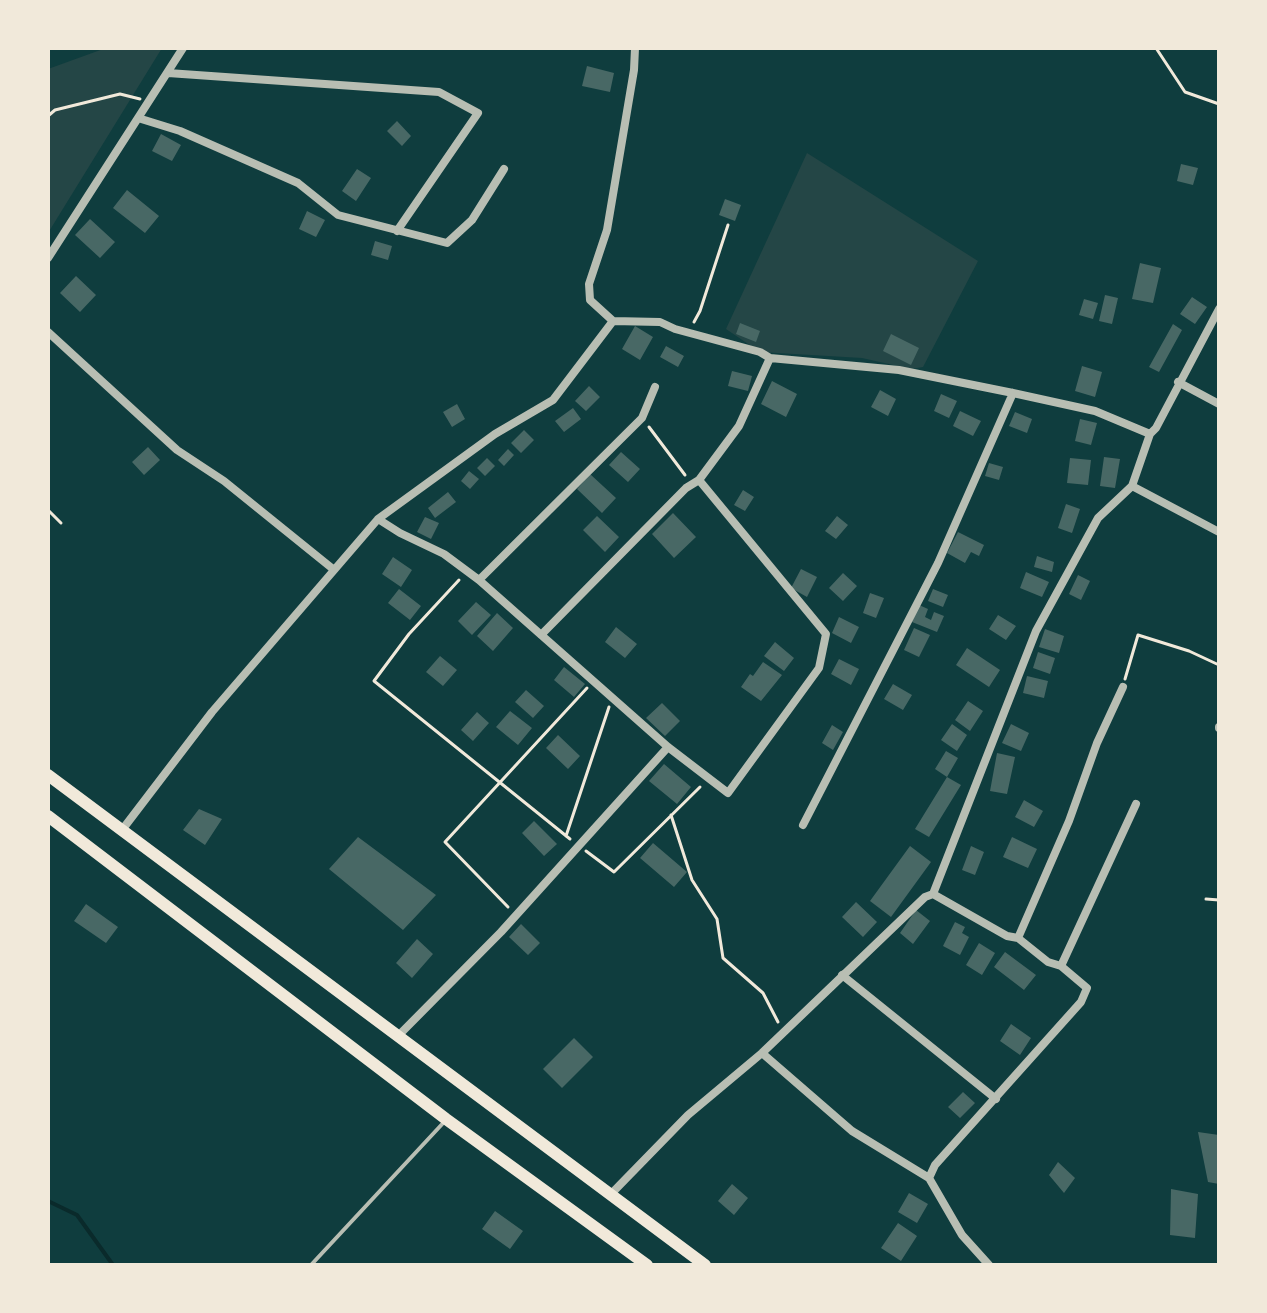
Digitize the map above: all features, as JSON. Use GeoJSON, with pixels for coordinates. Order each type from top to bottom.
{"type":"FeatureCollection","features":[{"type":"Feature","properties":{"kind":"highway"},"geometry":{"type":"LineString","coordinates":[[48,775],[705,1265]]}},
{"type":"Feature","properties":{"kind":"highway"},"geometry":{"type":"LineString","coordinates":[[48,816],[446,1119],[647,1265]]}},
{"type":"Feature","properties":{"kind":"street"},"geometry":{"type":"LineString","coordinates":[[48,258],[183,48]]}},
{"type":"Feature","properties":{"kind":"street"},"geometry":{"type":"LineString","coordinates":[[635,48],[607,230],[589,284],[590,300],[613,321],[660,322],[688,333],[760,352],[770,358],[899,370],[1013,393],[1095,411],[1150,434]]}},
{"type":"Feature","properties":{"kind":"street"},"geometry":{"type":"LineString","coordinates":[[168,73],[439,92],[478,113],[397,231]]}},
{"type":"Feature","properties":{"kind":"street"},"geometry":{"type":"LineString","coordinates":[[138,118],[180,131],[298,183],[338,215],[447,243],[472,220],[504,169]]}},
{"type":"Feature","properties":{"kind":"street"},"geometry":{"type":"LineString","coordinates":[[611,1194],[688,1115],[762,1053],[925,897],[933,894],[1036,631],[1098,518],[1132,486],[1150,434],[1219,309]]}},
{"type":"Feature","properties":{"kind":"street"},"geometry":{"type":"LineString","coordinates":[[122,830],[212,712],[378,519],[495,434],[553,400],[613,321]]}},
{"type":"Feature","properties":{"kind":"street"},"geometry":{"type":"LineString","coordinates":[[48,332],[177,450],[224,481],[333,569]]}},
{"type":"Feature","properties":{"kind":"street"},"geometry":{"type":"LineString","coordinates":[[541,635],[696,482],[739,426],[770,358]]}},
{"type":"Feature","properties":{"kind":"street"},"geometry":{"type":"LineString","coordinates":[[1178,382],[1219,404]]}},
{"type":"Feature","properties":{"kind":"street"},"geometry":{"type":"LineString","coordinates":[[479,580],[642,418],[655,387]]}},
{"type":"Feature","properties":{"kind":"street"},"geometry":{"type":"LineString","coordinates":[[803,825],[938,563],[1013,393]]}},
{"type":"Feature","properties":{"kind":"street"},"geometry":{"type":"LineString","coordinates":[[378,519],[444,554],[479,580],[668,747],[728,793],[819,668],[826,634],[696,482]]}},
{"type":"Feature","properties":{"kind":"street"},"geometry":{"type":"LineString","coordinates":[[1132,486],[1219,532]]}},
{"type":"Feature","properties":{"kind":"street"},"geometry":{"type":"LineString","coordinates":[[1018,938],[1123,687]]}},
{"type":"Feature","properties":{"kind":"street"},"geometry":{"type":"LineString","coordinates":[[398,1036],[516,916],[668,747]]}},
{"type":"Feature","properties":{"kind":"street"},"geometry":{"type":"LineString","coordinates":[[1061,966],[1136,804]]}},
{"type":"Feature","properties":{"kind":"street"},"geometry":{"type":"LineString","coordinates":[[929,1178],[935,1165],[1081,1002],[1087,988],[1061,966],[1048,962],[1018,938],[1007,936],[933,894]]}},
{"type":"Feature","properties":{"kind":"street"},"geometry":{"type":"LineString","coordinates":[[842,975],[996,1099]]}},
{"type":"Feature","properties":{"kind":"street"},"geometry":{"type":"LineString","coordinates":[[762,1053],[852,1131],[929,1178],[962,1235],[989,1265]]}},
{"type":"Feature","properties":{"kind":"lane"},"geometry":{"type":"LineString","coordinates":[[311,1265],[446,1119]]}},
{"type":"Feature","properties":{"kind":"path"},"geometry":{"type":"LineString","coordinates":[[1156,48],[1185,92],[1219,104]]}},
{"type":"Feature","properties":{"kind":"path"},"geometry":{"type":"LineString","coordinates":[[48,116],[55,110],[120,94],[148,103]]}},
{"type":"Feature","properties":{"kind":"path"},"geometry":{"type":"LineString","coordinates":[[688,333],[700,311],[728,225]]}},
{"type":"Feature","properties":{"kind":"path"},"geometry":{"type":"LineString","coordinates":[[642,418],[696,482]]}},
{"type":"Feature","properties":{"kind":"path"},"geometry":{"type":"LineString","coordinates":[[48,510],[61,523]]}},
{"type":"Feature","properties":{"kind":"path"},"geometry":{"type":"LineString","coordinates":[[467,571],[409,634],[374,681],[614,872],[710,778]]}},
{"type":"Feature","properties":{"kind":"path"},"geometry":{"type":"LineString","coordinates":[[1123,687],[1138,635],[1189,651],[1219,665]]}},
{"type":"Feature","properties":{"kind":"path"},"geometry":{"type":"LineString","coordinates":[[516,916],[445,842],[594,681]]}},
{"type":"Feature","properties":{"kind":"path"},"geometry":{"type":"LineString","coordinates":[[566,836],[612,697]]}},
{"type":"Feature","properties":{"kind":"path"},"geometry":{"type":"LineString","coordinates":[[671,815],[692,880],[717,919],[723,958],[763,993],[783,1032]]}},
{"type":"Feature","properties":{"kind":"path"},"geometry":{"type":"LineString","coordinates":[[1206,899],[1219,900]]}},
{"type":"Feature","properties":{"kind":"shaded area"},"geometry":{"type":"Polygon","coordinates":[[[106,48],[162,48],[48,233],[48,69],[106,48]]]}},
{"type":"Feature","properties":{"kind":"shaded area"},"geometry":{"type":"Polygon","coordinates":[[[807,153],[978,261],[923,367],[911,369],[862,358],[760,352],[726,329],[807,153]]]}},
{"type":"Feature","properties":{"kind":"building"},"geometry":{"type":"Polygon","coordinates":[[[587,66],[614,73],[610,92],[582,86],[587,66]]]}},
{"type":"Feature","properties":{"kind":"building"},"geometry":{"type":"Polygon","coordinates":[[[397,121],[411,136],[402,146],[387,131],[397,121]]]}},
{"type":"Feature","properties":{"kind":"building"},"geometry":{"type":"Polygon","coordinates":[[[161,134],[181,145],[172,161],[152,151],[161,134]]]}},
{"type":"Feature","properties":{"kind":"building"},"geometry":{"type":"Polygon","coordinates":[[[1181,164],[1198,168],[1193,185],[1177,181],[1181,164]]]}},
{"type":"Feature","properties":{"kind":"building"},"geometry":{"type":"Polygon","coordinates":[[[357,169],[371,178],[356,201],[342,191],[357,169]]]}},
{"type":"Feature","properties":{"kind":"building"},"geometry":{"type":"Polygon","coordinates":[[[127,190],[159,216],[145,233],[113,208],[127,190]]]}},
{"type":"Feature","properties":{"kind":"building"},"geometry":{"type":"Polygon","coordinates":[[[725,199],[741,205],[735,221],[719,215],[725,199]]]}},
{"type":"Feature","properties":{"kind":"building"},"geometry":{"type":"Polygon","coordinates":[[[307,211],[325,220],[316,237],[299,229],[307,211]]]}},
{"type":"Feature","properties":{"kind":"building"},"geometry":{"type":"Polygon","coordinates":[[[90,219],[115,242],[100,258],[75,235],[90,219]]]}},
{"type":"Feature","properties":{"kind":"building"},"geometry":{"type":"Polygon","coordinates":[[[375,241],[392,246],[388,260],[371,255],[375,241]]]}},
{"type":"Feature","properties":{"kind":"building"},"geometry":{"type":"Polygon","coordinates":[[[1140,263],[1161,268],[1153,303],[1132,299],[1140,263]]]}},
{"type":"Feature","properties":{"kind":"building"},"geometry":{"type":"Polygon","coordinates":[[[76,276],[96,295],[80,312],[60,293],[76,276]]]}},
{"type":"Feature","properties":{"kind":"building"},"geometry":{"type":"Polygon","coordinates":[[[1105,295],[1118,298],[1112,324],[1099,321],[1105,295]]]}},
{"type":"Feature","properties":{"kind":"building"},"geometry":{"type":"Polygon","coordinates":[[[1192,297],[1207,307],[1195,324],[1180,314],[1192,297]]]}},
{"type":"Feature","properties":{"kind":"building"},"geometry":{"type":"Polygon","coordinates":[[[1084,299],[1098,303],[1093,319],[1079,315],[1084,299]]]}},
{"type":"Feature","properties":{"kind":"building"},"geometry":{"type":"Polygon","coordinates":[[[740,323],[760,331],[756,342],[736,334],[740,323]]]}},
{"type":"Feature","properties":{"kind":"building"},"geometry":{"type":"Polygon","coordinates":[[[1173,324],[1182,330],[1159,372],[1149,367],[1173,324]]]}},
{"type":"Feature","properties":{"kind":"building"},"geometry":{"type":"Polygon","coordinates":[[[635,326],[653,337],[640,360],[622,349],[635,326]]]}},
{"type":"Feature","properties":{"kind":"building"},"geometry":{"type":"Polygon","coordinates":[[[891,334],[919,348],[911,365],[883,351],[891,334]]]}},
{"type":"Feature","properties":{"kind":"building"},"geometry":{"type":"Polygon","coordinates":[[[666,346],[684,356],[678,367],[660,357],[666,346]]]}},
{"type":"Feature","properties":{"kind":"building"},"geometry":{"type":"Polygon","coordinates":[[[1082,366],[1102,372],[1095,397],[1075,391],[1082,366]]]}},
{"type":"Feature","properties":{"kind":"building"},"geometry":{"type":"Polygon","coordinates":[[[732,371],[752,376],[748,391],[728,386],[732,371]]]}},
{"type":"Feature","properties":{"kind":"building"},"geometry":{"type":"Polygon","coordinates":[[[772,381],[797,394],[786,417],[761,404],[772,381]]]}},
{"type":"Feature","properties":{"kind":"building"},"geometry":{"type":"Polygon","coordinates":[[[589,386],[600,397],[586,411],[575,401],[589,386]]]}},
{"type":"Feature","properties":{"kind":"building"},"geometry":{"type":"Polygon","coordinates":[[[880,390],[896,399],[888,416],[871,407],[880,390]]]}},
{"type":"Feature","properties":{"kind":"building"},"geometry":{"type":"Polygon","coordinates":[[[941,394],[957,401],[949,418],[934,411],[941,394]]]}},
{"type":"Feature","properties":{"kind":"building"},"geometry":{"type":"Polygon","coordinates":[[[457,404],[465,419],[452,427],[443,412],[457,404]]]}},
{"type":"Feature","properties":{"kind":"building"},"geometry":{"type":"Polygon","coordinates":[[[573,408],[581,419],[564,432],[555,421],[573,408]]]}},
{"type":"Feature","properties":{"kind":"building"},"geometry":{"type":"Polygon","coordinates":[[[960,411],[981,421],[973,436],[953,426],[960,411]]]}},
{"type":"Feature","properties":{"kind":"building"},"geometry":{"type":"Polygon","coordinates":[[[1015,412],[1032,419],[1027,433],[1009,426],[1015,412]]]}},
{"type":"Feature","properties":{"kind":"building"},"geometry":{"type":"Polygon","coordinates":[[[1080,419],[1097,423],[1091,445],[1075,441],[1080,419]]]}},
{"type":"Feature","properties":{"kind":"building"},"geometry":{"type":"Polygon","coordinates":[[[524,430],[534,440],[521,453],[511,443],[524,430]]]}},
{"type":"Feature","properties":{"kind":"building"},"geometry":{"type":"Polygon","coordinates":[[[148,447],[160,460],[144,475],[132,462],[148,447]]]}},
{"type":"Feature","properties":{"kind":"building"},"geometry":{"type":"Polygon","coordinates":[[[508,449],[514,455],[504,466],[498,460],[508,449]]]}},
{"type":"Feature","properties":{"kind":"building"},"geometry":{"type":"Polygon","coordinates":[[[621,452],[640,469],[628,482],[609,465],[621,452]]]}},
{"type":"Feature","properties":{"kind":"building"},"geometry":{"type":"Polygon","coordinates":[[[1104,457],[1120,459],[1115,488],[1100,486],[1104,457]]]}},
{"type":"Feature","properties":{"kind":"building"},"geometry":{"type":"Polygon","coordinates":[[[487,458],[495,466],[485,476],[477,468],[487,458]]]}},
{"type":"Feature","properties":{"kind":"building"},"geometry":{"type":"Polygon","coordinates":[[[1070,458],[1091,460],[1088,485],[1067,483],[1070,458]]]}},
{"type":"Feature","properties":{"kind":"building"},"geometry":{"type":"Polygon","coordinates":[[[989,463],[1003,467],[999,480],[985,476],[989,463]]]}},
{"type":"Feature","properties":{"kind":"building"},"geometry":{"type":"Polygon","coordinates":[[[469,471],[479,479],[470,489],[461,481],[469,471]]]}},
{"type":"Feature","properties":{"kind":"building"},"geometry":{"type":"Polygon","coordinates":[[[590,474],[616,498],[602,513],[577,489],[590,474]]]}},
{"type":"Feature","properties":{"kind":"building"},"geometry":{"type":"Polygon","coordinates":[[[743,490],[754,497],[745,511],[734,505],[743,490]]]}},
{"type":"Feature","properties":{"kind":"building"},"geometry":{"type":"Polygon","coordinates":[[[448,492],[456,502],[435,518],[428,508],[448,492]]]}},
{"type":"Feature","properties":{"kind":"building"},"geometry":{"type":"Polygon","coordinates":[[[1066,504],[1080,509],[1072,533],[1058,528],[1066,504]]]}},
{"type":"Feature","properties":{"kind":"building"},"geometry":{"type":"Polygon","coordinates":[[[673,513],[696,537],[674,558],[652,534],[673,513]]]}},
{"type":"Feature","properties":{"kind":"building"},"geometry":{"type":"Polygon","coordinates":[[[597,516],[619,537],[605,552],[583,530],[597,516]]]}},
{"type":"Feature","properties":{"kind":"building"},"geometry":{"type":"Polygon","coordinates":[[[837,516],[848,525],[836,539],[825,531],[837,516]]]}},
{"type":"Feature","properties":{"kind":"building"},"geometry":{"type":"Polygon","coordinates":[[[425,517],[439,523],[431,539],[417,532],[425,517]]]}},
{"type":"Feature","properties":{"kind":"building"},"geometry":{"type":"Polygon","coordinates":[[[958,532],[984,545],[979,556],[971,552],[965,563],[947,553],[958,532]]]}},
{"type":"Feature","properties":{"kind":"building"},"geometry":{"type":"Polygon","coordinates":[[[1037,556],[1054,562],[1052,572],[1034,567],[1037,556]]]}},
{"type":"Feature","properties":{"kind":"building"},"geometry":{"type":"Polygon","coordinates":[[[393,557],[412,570],[401,587],[382,574],[393,557]]]}},
{"type":"Feature","properties":{"kind":"building"},"geometry":{"type":"Polygon","coordinates":[[[801,569],[817,577],[807,597],[791,588],[801,569]]]}},
{"type":"Feature","properties":{"kind":"building"},"geometry":{"type":"Polygon","coordinates":[[[1026,572],[1049,582],[1042,597],[1020,588],[1026,572]]]}},
{"type":"Feature","properties":{"kind":"building"},"geometry":{"type":"Polygon","coordinates":[[[843,573],[857,586],[843,601],[829,588],[843,573]]]}},
{"type":"Feature","properties":{"kind":"building"},"geometry":{"type":"Polygon","coordinates":[[[1078,575],[1090,581],[1081,600],[1069,594],[1078,575]]]}},
{"type":"Feature","properties":{"kind":"building"},"geometry":{"type":"Polygon","coordinates":[[[399,589],[421,606],[410,620],[388,603],[399,589]]]}},
{"type":"Feature","properties":{"kind":"building"},"geometry":{"type":"Polygon","coordinates":[[[933,589],[948,595],[943,607],[928,601],[933,589]]]}},
{"type":"Feature","properties":{"kind":"building"},"geometry":{"type":"Polygon","coordinates":[[[870,593],[884,598],[876,618],[863,613],[870,593]]]}},
{"type":"Feature","properties":{"kind":"building"},"geometry":{"type":"Polygon","coordinates":[[[476,602],[491,615],[472,635],[458,621],[476,602]]]}},
{"type":"Feature","properties":{"kind":"building"},"geometry":{"type":"Polygon","coordinates":[[[919,605],[928,609],[925,617],[931,620],[934,612],[944,616],[937,632],[912,622],[919,605]]]}},
{"type":"Feature","properties":{"kind":"building"},"geometry":{"type":"Polygon","coordinates":[[[497,613],[513,628],[493,651],[477,636],[497,613]]]}},
{"type":"Feature","properties":{"kind":"building"},"geometry":{"type":"Polygon","coordinates":[[[998,615],[1016,626],[1006,640],[989,629],[998,615]]]}},
{"type":"Feature","properties":{"kind":"building"},"geometry":{"type":"Polygon","coordinates":[[[839,617],[859,627],[851,643],[832,633],[839,617]]]}},
{"type":"Feature","properties":{"kind":"building"},"geometry":{"type":"Polygon","coordinates":[[[616,627],[637,644],[625,658],[605,642],[616,627]]]}},
{"type":"Feature","properties":{"kind":"building"},"geometry":{"type":"Polygon","coordinates":[[[914,628],[930,635],[919,657],[904,650],[914,628]]]}},
{"type":"Feature","properties":{"kind":"building"},"geometry":{"type":"Polygon","coordinates":[[[1045,629],[1064,636],[1059,653],[1039,647],[1045,629]]]}},
{"type":"Feature","properties":{"kind":"building"},"geometry":{"type":"Polygon","coordinates":[[[775,642],[794,658],[784,671],[764,656],[775,642]]]}},
{"type":"Feature","properties":{"kind":"building"},"geometry":{"type":"Polygon","coordinates":[[[967,648],[1000,670],[989,687],[956,665],[967,648]]]}},
{"type":"Feature","properties":{"kind":"building"},"geometry":{"type":"Polygon","coordinates":[[[1038,652],[1055,658],[1050,674],[1033,668],[1038,652]]]}},
{"type":"Feature","properties":{"kind":"building"},"geometry":{"type":"Polygon","coordinates":[[[440,656],[457,670],[443,686],[426,672],[440,656]]]}},
{"type":"Feature","properties":{"kind":"building"},"geometry":{"type":"Polygon","coordinates":[[[839,659],[859,669],[851,685],[831,674],[839,659]]]}},
{"type":"Feature","properties":{"kind":"building"},"geometry":{"type":"Polygon","coordinates":[[[763,662],[782,675],[761,701],[741,687],[763,662]]]}},
{"type":"Feature","properties":{"kind":"building"},"geometry":{"type":"Polygon","coordinates":[[[564,667],[585,684],[574,697],[554,680],[564,667]]]}},
{"type":"Feature","properties":{"kind":"building"},"geometry":{"type":"Polygon","coordinates":[[[1027,676],[1048,681],[1044,698],[1023,693],[1027,676]]]}},
{"type":"Feature","properties":{"kind":"building"},"geometry":{"type":"Polygon","coordinates":[[[893,684],[912,695],[903,710],[884,699],[893,684]]]}},
{"type":"Feature","properties":{"kind":"building"},"geometry":{"type":"Polygon","coordinates":[[[526,690],[544,706],[533,718],[515,702],[526,690]]]}},
{"type":"Feature","properties":{"kind":"building"},"geometry":{"type":"Polygon","coordinates":[[[968,701],[983,711],[970,731],[955,720],[968,701]]]}},
{"type":"Feature","properties":{"kind":"building"},"geometry":{"type":"Polygon","coordinates":[[[662,703],[680,721],[665,736],[646,718],[662,703]]]}},
{"type":"Feature","properties":{"kind":"building"},"geometry":{"type":"Polygon","coordinates":[[[510,711],[532,728],[518,745],[496,727],[510,711]]]}},
{"type":"Feature","properties":{"kind":"building"},"geometry":{"type":"Polygon","coordinates":[[[477,712],[489,723],[473,741],[461,730],[477,712]]]}},
{"type":"Feature","properties":{"kind":"building"},"geometry":{"type":"Polygon","coordinates":[[[952,724],[967,735],[957,751],[941,740],[952,724]]]}},
{"type":"Feature","properties":{"kind":"building"},"geometry":{"type":"Polygon","coordinates":[[[1011,724],[1029,733],[1021,751],[1002,743],[1011,724]]]}},
{"type":"Feature","properties":{"kind":"building"},"geometry":{"type":"Polygon","coordinates":[[[832,725],[843,732],[833,750],[822,743],[832,725]]]}},
{"type":"Feature","properties":{"kind":"building"},"geometry":{"type":"Polygon","coordinates":[[[558,735],[580,756],[568,769],[546,748],[558,735]]]}},
{"type":"Feature","properties":{"kind":"building"},"geometry":{"type":"Polygon","coordinates":[[[946,751],[958,758],[947,777],[935,769],[946,751]]]}},
{"type":"Feature","properties":{"kind":"building"},"geometry":{"type":"Polygon","coordinates":[[[997,753],[1015,757],[1007,794],[990,791],[997,753]]]}},
{"type":"Feature","properties":{"kind":"building"},"geometry":{"type":"Polygon","coordinates":[[[664,764],[691,787],[677,804],[649,781],[664,764]]]}},
{"type":"Feature","properties":{"kind":"building"},"geometry":{"type":"Polygon","coordinates":[[[947,777],[961,785],[929,837],[915,829],[947,777]]]}},
{"type":"Feature","properties":{"kind":"building"},"geometry":{"type":"Polygon","coordinates":[[[1024,800],[1043,811],[1034,827],[1015,817],[1024,800]]]}},
{"type":"Feature","properties":{"kind":"building"},"geometry":{"type":"Polygon","coordinates":[[[199,809],[222,819],[205,845],[183,830],[199,809]]]}},
{"type":"Feature","properties":{"kind":"building"},"geometry":{"type":"Polygon","coordinates":[[[534,821],[557,844],[544,856],[522,833],[534,821]]]}},
{"type":"Feature","properties":{"kind":"building"},"geometry":{"type":"Polygon","coordinates":[[[358,837],[436,895],[403,930],[329,869],[358,837]]]}},
{"type":"Feature","properties":{"kind":"building"},"geometry":{"type":"Polygon","coordinates":[[[1012,837],[1037,849],[1028,868],[1003,857],[1012,837]]]}},
{"type":"Feature","properties":{"kind":"building"},"geometry":{"type":"Polygon","coordinates":[[[653,843],[687,872],[674,887],[640,858],[653,843]]]}},
{"type":"Feature","properties":{"kind":"building"},"geometry":{"type":"Polygon","coordinates":[[[910,846],[931,862],[891,917],[870,901],[910,846]]]}},
{"type":"Feature","properties":{"kind":"building"},"geometry":{"type":"Polygon","coordinates":[[[971,846],[984,852],[975,875],[962,870],[971,846]]]}},
{"type":"Feature","properties":{"kind":"building"},"geometry":{"type":"Polygon","coordinates":[[[856,902],[877,922],[863,937],[842,917],[856,902]]]}},
{"type":"Feature","properties":{"kind":"building"},"geometry":{"type":"Polygon","coordinates":[[[86,904],[118,927],[106,943],[74,921],[86,904]]]}},
{"type":"Feature","properties":{"kind":"building"},"geometry":{"type":"Polygon","coordinates":[[[916,910],[930,921],[913,944],[900,933],[916,910]]]}},
{"type":"Feature","properties":{"kind":"building"},"geometry":{"type":"Polygon","coordinates":[[[955,922],[965,927],[962,933],[969,937],[960,955],[943,946],[955,922]]]}},
{"type":"Feature","properties":{"kind":"building"},"geometry":{"type":"Polygon","coordinates":[[[521,924],[540,943],[528,955],[509,937],[521,924]]]}},
{"type":"Feature","properties":{"kind":"building"},"geometry":{"type":"Polygon","coordinates":[[[417,939],[433,954],[412,978],[396,963],[417,939]]]}},
{"type":"Feature","properties":{"kind":"building"},"geometry":{"type":"Polygon","coordinates":[[[979,943],[995,953],[982,975],[966,965],[979,943]]]}},
{"type":"Feature","properties":{"kind":"building"},"geometry":{"type":"Polygon","coordinates":[[[1005,952],[1036,975],[1024,990],[994,967],[1005,952]]]}},
{"type":"Feature","properties":{"kind":"building"},"geometry":{"type":"Polygon","coordinates":[[[1011,1024],[1031,1038],[1020,1055],[1000,1041],[1011,1024]]]}},
{"type":"Feature","properties":{"kind":"building"},"geometry":{"type":"Polygon","coordinates":[[[574,1038],[593,1057],[562,1088],[543,1069],[574,1038]]]}},
{"type":"Feature","properties":{"kind":"building"},"geometry":{"type":"Polygon","coordinates":[[[963,1092],[975,1103],[960,1118],[948,1107],[963,1092]]]}},
{"type":"Feature","properties":{"kind":"building"},"geometry":{"type":"Polygon","coordinates":[[[1198,1132],[1219,1135],[1219,1184],[1208,1182],[1198,1132]]]}},
{"type":"Feature","properties":{"kind":"building"},"geometry":{"type":"Polygon","coordinates":[[[1058,1162],[1075,1178],[1064,1193],[1049,1175],[1058,1162]]]}},
{"type":"Feature","properties":{"kind":"building"},"geometry":{"type":"Polygon","coordinates":[[[732,1184],[748,1198],[734,1215],[718,1201],[732,1184]]]}},
{"type":"Feature","properties":{"kind":"building"},"geometry":{"type":"Polygon","coordinates":[[[1171,1189],[1198,1194],[1195,1238],[1170,1235],[1171,1189]]]}},
{"type":"Feature","properties":{"kind":"building"},"geometry":{"type":"Polygon","coordinates":[[[909,1193],[928,1204],[917,1223],[898,1212],[909,1193]]]}},
{"type":"Feature","properties":{"kind":"building"},"geometry":{"type":"Polygon","coordinates":[[[495,1211],[523,1231],[510,1249],[482,1229],[495,1211]]]}},
{"type":"Feature","properties":{"kind":"building"},"geometry":{"type":"Polygon","coordinates":[[[898,1223],[917,1236],[901,1261],[881,1248],[898,1223]]]}},
{"type":"Feature","properties":{"kind":"waterway"},"geometry":{"type":"LineString","coordinates":[[48,1201],[77,1215],[113,1265]]}}]}
